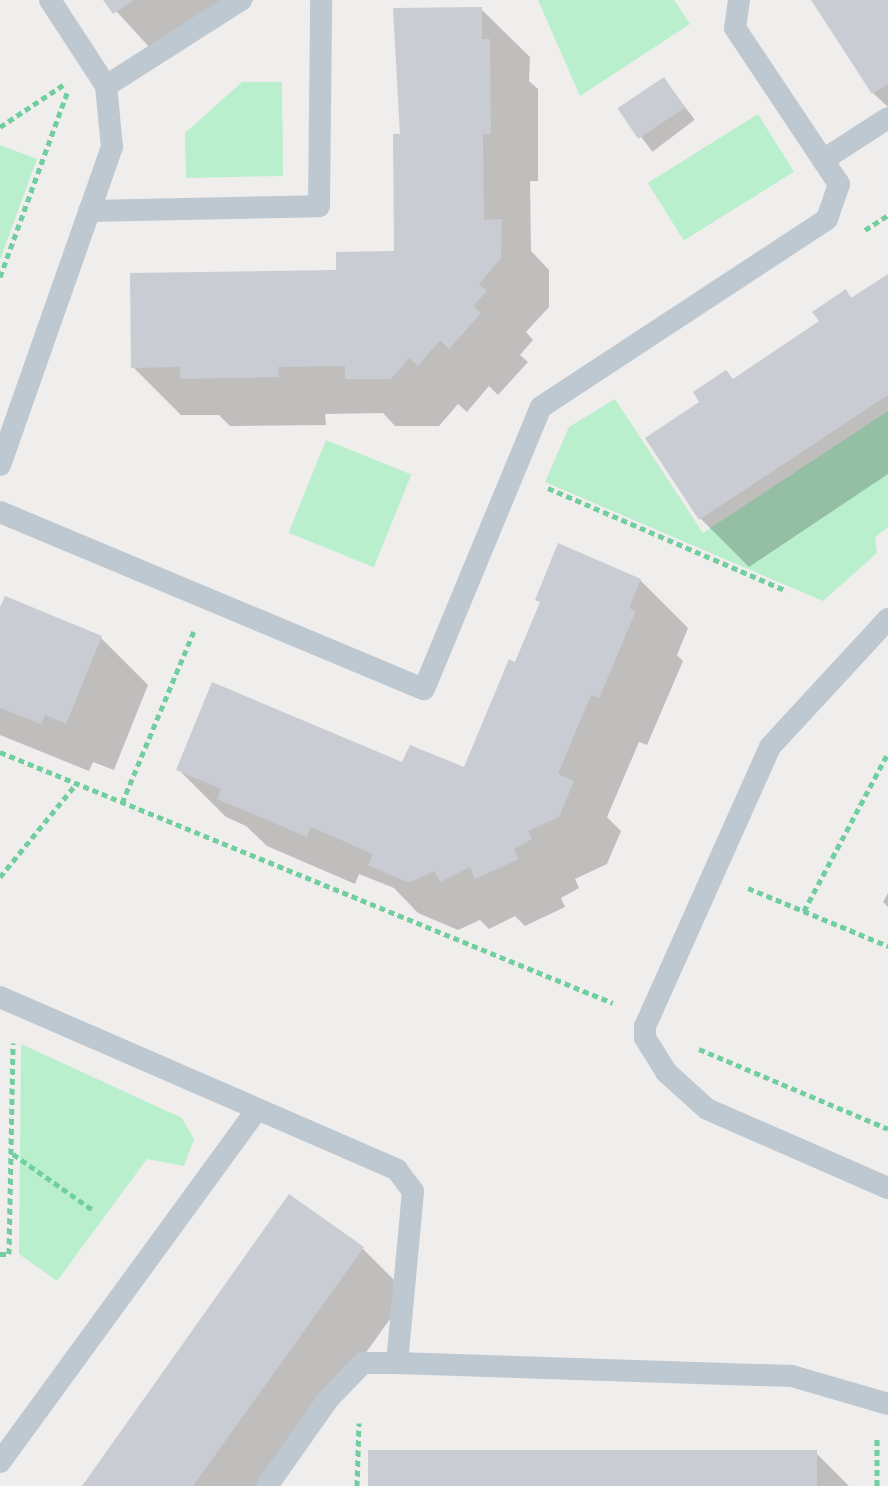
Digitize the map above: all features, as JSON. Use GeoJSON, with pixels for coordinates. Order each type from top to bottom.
{"type":"FeatureCollection","features":[{"type":"Feature","properties":{"kind":"lane"},"geometry":{"type":"LineString","coordinates":[[0,465],[112,147],[106,86],[50,0]]}},
{"type":"Feature","properties":{"kind":"lane"},"geometry":{"type":"LineString","coordinates":[[106,86],[241,0]]}},
{"type":"Feature","properties":{"kind":"lane"},"geometry":{"type":"LineString","coordinates":[[89,211],[319,206],[321,0]]}},
{"type":"Feature","properties":{"kind":"lane"},"geometry":{"type":"LineString","coordinates":[[0,512],[424,689],[541,407],[827,219],[839,184],[735,28],[739,0]]}},
{"type":"Feature","properties":{"kind":"lane"},"geometry":{"type":"LineString","coordinates":[[823,160],[888,118]]}},
{"type":"Feature","properties":{"kind":"lane"},"geometry":{"type":"LineString","coordinates":[[888,619],[770,747],[645,1026],[645,1038],[666,1072],[707,1109],[888,1188]]}},
{"type":"Feature","properties":{"kind":"lane"},"geometry":{"type":"LineString","coordinates":[[0,997],[397,1170],[413,1191],[397,1363]]}},
{"type":"Feature","properties":{"kind":"lane"},"geometry":{"type":"LineString","coordinates":[[0,1462],[257,1110]]}},
{"type":"Feature","properties":{"kind":"lane"},"geometry":{"type":"LineString","coordinates":[[267,1486],[329,1398],[363,1363],[792,1376],[888,1404]]}},
{"type":"Feature","properties":{"kind":"path"},"geometry":{"type":"LineString","coordinates":[[0,127],[72,79],[0,277]]}},
{"type":"Feature","properties":{"kind":"path"},"geometry":{"type":"LineString","coordinates":[[539,485],[787,591]]}},
{"type":"Feature","properties":{"kind":"path"},"geometry":{"type":"LineString","coordinates":[[122,803],[195,629]]}},
{"type":"Feature","properties":{"kind":"path"},"geometry":{"type":"LineString","coordinates":[[0,752],[618,1005],[645,1026],[888,1129]]}},
{"type":"Feature","properties":{"kind":"path"},"geometry":{"type":"LineString","coordinates":[[804,911],[888,753]]}},
{"type":"Feature","properties":{"kind":"path"},"geometry":{"type":"LineString","coordinates":[[0,877],[76,784]]}},
{"type":"Feature","properties":{"kind":"path"},"geometry":{"type":"LineString","coordinates":[[713,874],[888,946]]}},
{"type":"Feature","properties":{"kind":"path"},"geometry":{"type":"LineString","coordinates":[[0,1254],[9,1254],[13,1033]]}},
{"type":"Feature","properties":{"kind":"path"},"geometry":{"type":"LineString","coordinates":[[12,1154],[93,1210]]}},
{"type":"Feature","properties":{"kind":"green space"},"geometry":{"type":"Polygon","coordinates":[[[538,0],[674,0],[690,24],[580,96],[538,0]]]}},
{"type":"Feature","properties":{"kind":"green space"},"geometry":{"type":"Polygon","coordinates":[[[242,82],[282,82],[283,176],[186,178],[185,133],[242,82]]]}},
{"type":"Feature","properties":{"kind":"green space"},"geometry":{"type":"Polygon","coordinates":[[[758,114],[794,172],[684,241],[648,183],[758,114]]]}},
{"type":"Feature","properties":{"kind":"green space"},"geometry":{"type":"Polygon","coordinates":[[[0,145],[37,159],[0,260],[0,145]]]}},
{"type":"Feature","properties":{"kind":"green space"},"geometry":{"type":"Polygon","coordinates":[[[615,399],[703,533],[888,411],[888,527],[875,537],[877,553],[823,601],[545,482],[569,427],[615,399]]]}},
{"type":"Feature","properties":{"kind":"green space"},"geometry":{"type":"Polygon","coordinates":[[[326,440],[411,474],[374,567],[289,533],[326,440]]]}},
{"type":"Feature","properties":{"kind":"green space"},"geometry":{"type":"Polygon","coordinates":[[[21,1044],[182,1118],[194,1139],[184,1166],[147,1159],[57,1281],[19,1254],[21,1044]]]}},
{"type":"Feature","properties":{"kind":"building"},"geometry":{"type":"Polygon","coordinates":[[[103,0],[134,0],[113,14],[103,0]]]}},
{"type":"Feature","properties":{"kind":"building"},"geometry":{"type":"Polygon","coordinates":[[[811,0],[888,0],[888,84],[872,94],[811,0]]]}},
{"type":"Feature","properties":{"kind":"building"},"geometry":{"type":"Polygon","coordinates":[[[482,7],[482,39],[490,39],[491,134],[483,134],[484,220],[502,219],[501,258],[479,284],[487,291],[473,306],[481,313],[449,349],[440,340],[418,366],[409,358],[391,379],[345,379],[345,366],[278,367],[279,377],[180,379],[180,367],[131,368],[130,273],[336,270],[336,252],[394,251],[393,134],[400,134],[393,8],[482,7]]]}},
{"type":"Feature","properties":{"kind":"building"},"geometry":{"type":"Polygon","coordinates":[[[664,77],[685,108],[638,139],[618,108],[664,77]]]}},
{"type":"Feature","properties":{"kind":"building"},"geometry":{"type":"Polygon","coordinates":[[[888,274],[888,395],[699,520],[645,438],[699,402],[693,392],[726,370],[733,379],[819,321],[812,312],[846,289],[851,298],[888,274]]]}},
{"type":"Feature","properties":{"kind":"building"},"geometry":{"type":"Polygon","coordinates":[[[558,543],[641,579],[629,608],[636,611],[599,698],[591,695],[558,774],[574,781],[559,817],[528,831],[532,839],[514,849],[519,859],[475,879],[470,867],[440,882],[434,871],[409,883],[368,865],[373,854],[311,827],[307,837],[217,799],[221,789],[176,770],[212,682],[402,762],[410,745],[464,767],[509,659],[515,662],[540,602],[535,600],[558,543]]]}},
{"type":"Feature","properties":{"kind":"building"},"geometry":{"type":"Polygon","coordinates":[[[5,596],[102,636],[66,724],[45,715],[41,724],[0,708],[0,607],[5,596]]]}},
{"type":"Feature","properties":{"kind":"building"},"geometry":{"type":"Polygon","coordinates":[[[289,1194],[364,1247],[193,1486],[82,1486],[289,1194]]]}},
{"type":"Feature","properties":{"kind":"building"},"geometry":{"type":"Polygon","coordinates":[[[368,1450],[817,1450],[817,1486],[368,1486],[368,1450]]]}}]}
